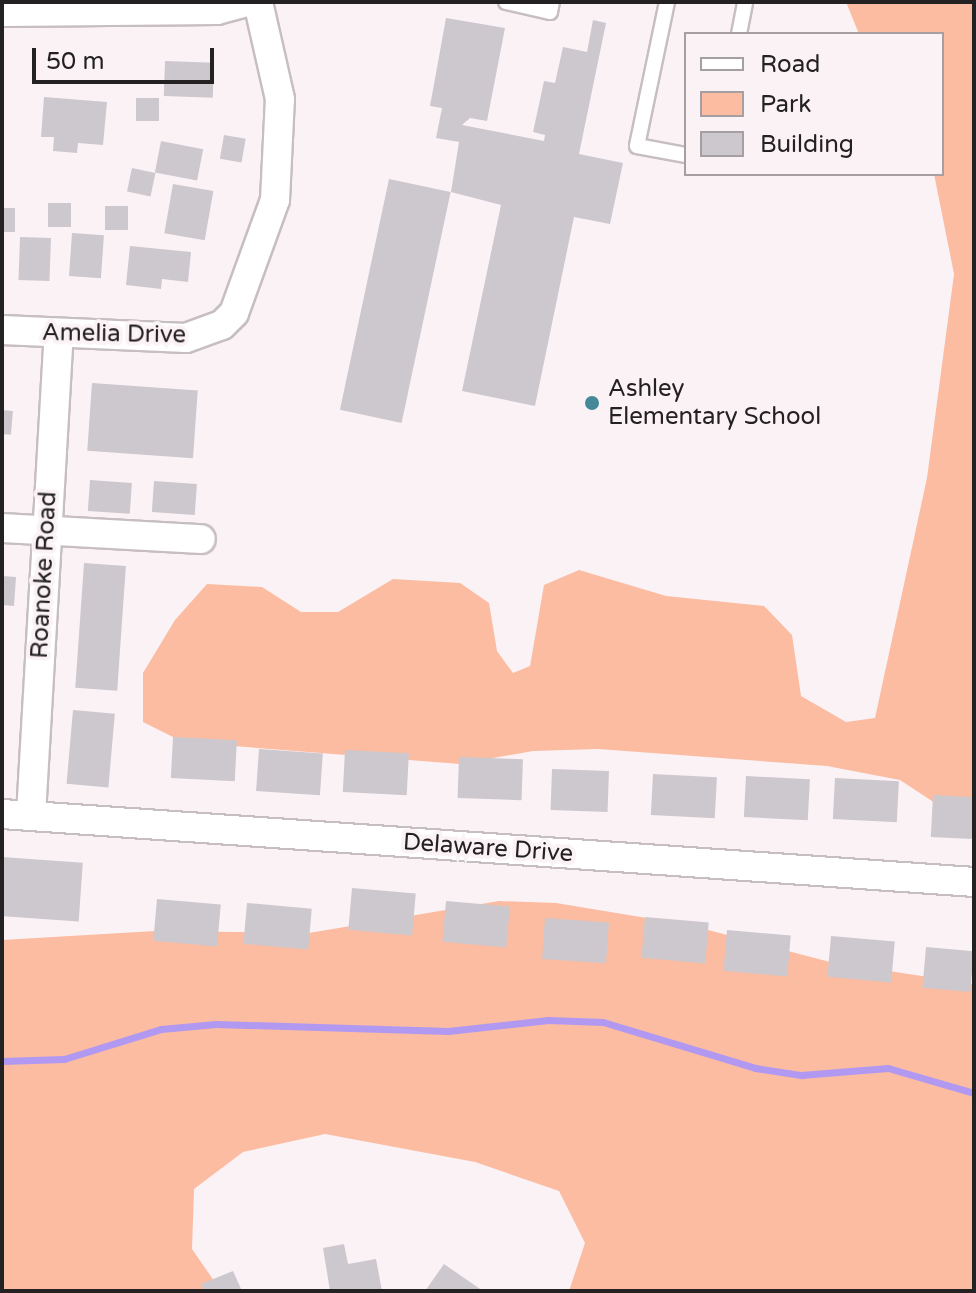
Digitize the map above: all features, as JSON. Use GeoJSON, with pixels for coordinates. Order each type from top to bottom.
{"type":"FeatureCollection","features":[{"type":"Feature","properties":{"kind":"street"},"geometry":{"type":"LineString","coordinates":[[2,12],[217,10],[246,2]]}},
{"type":"Feature","properties":{"kind":"street","name":"Amelia Drive"},"geometry":{"type":"LineString","coordinates":[[2,330],[186,338],[222,325],[243,299],[275,200],[280,99],[258,2]]}},
{"type":"Feature","properties":{"kind":"street","name":"Roanoke Road"},"geometry":{"type":"LineString","coordinates":[[31,815],[59,334]]}},
{"type":"Feature","properties":{"kind":"street"},"geometry":{"type":"LineString","coordinates":[[2,528],[46,528],[201,539]]}},
{"type":"Feature","properties":{"kind":"street","name":"Delaware Drive"},"geometry":{"type":"LineString","coordinates":[[2,814],[974,882]]}},
{"type":"Feature","properties":{"kind":"lane"},"geometry":{"type":"LineString","coordinates":[[506,2],[550,12],[552,2]]}},
{"type":"Feature","properties":{"kind":"lane"},"geometry":{"type":"LineString","coordinates":[[667,2],[637,146],[684,155]]}},
{"type":"Feature","properties":{"kind":"lane"},"geometry":{"type":"LineString","coordinates":[[739,32],[745,2]]}},
{"type":"Feature","properties":{"kind":"green space"},"geometry":{"type":"Polygon","coordinates":[[[846,2],[974,2],[974,807],[935,803],[900,780],[827,766],[598,749],[533,751],[460,764],[183,742],[143,722],[143,673],[175,620],[207,584],[262,587],[301,612],[338,612],[393,579],[460,583],[489,603],[497,651],[513,673],[530,666],[544,585],[579,570],[666,596],[764,606],[792,635],[801,696],[846,722],[875,718],[927,478],[954,274],[934,176],[944,176],[944,32],[858,32],[846,2]]]}},
{"type":"Feature","properties":{"kind":"green space"},"geometry":{"type":"Polygon","coordinates":[[[499,901],[556,903],[689,925],[830,962],[974,984],[974,1291],[569,1291],[585,1243],[559,1191],[475,1162],[325,1134],[243,1152],[194,1189],[192,1249],[221,1291],[2,1291],[2,940],[155,931],[309,933],[499,901]]]}},
{"type":"Feature","properties":{"kind":"building"},"geometry":{"type":"Polygon","coordinates":[[[446,18],[505,28],[487,121],[470,118],[462,125],[544,141],[545,135],[533,132],[544,81],[555,83],[563,47],[587,52],[593,20],[606,23],[579,154],[623,163],[610,224],[574,217],[535,406],[462,391],[501,205],[451,192],[459,142],[436,138],[442,108],[430,106],[446,18]]]}},
{"type":"Feature","properties":{"kind":"building"},"geometry":{"type":"Polygon","coordinates":[[[165,61],[214,63],[213,98],[164,96],[165,61]]]}},
{"type":"Feature","properties":{"kind":"building"},"geometry":{"type":"Polygon","coordinates":[[[44,97],[107,102],[103,145],[78,143],[77,153],[53,151],[54,137],[41,137],[44,97]]]}},
{"type":"Feature","properties":{"kind":"building"},"geometry":{"type":"Polygon","coordinates":[[[136,98],[159,98],[159,121],[136,121],[136,98]]]}},
{"type":"Feature","properties":{"kind":"building"},"geometry":{"type":"Polygon","coordinates":[[[224,135],[246,139],[241,162],[220,159],[224,135]]]}},
{"type":"Feature","properties":{"kind":"building"},"geometry":{"type":"Polygon","coordinates":[[[161,141],[203,149],[197,181],[155,172],[161,141]]]}},
{"type":"Feature","properties":{"kind":"building"},"geometry":{"type":"Polygon","coordinates":[[[132,168],[155,173],[150,196],[127,191],[132,168]]]}},
{"type":"Feature","properties":{"kind":"building"},"geometry":{"type":"Polygon","coordinates":[[[389,179],[451,192],[402,423],[340,410],[389,179]]]}},
{"type":"Feature","properties":{"kind":"building"},"geometry":{"type":"Polygon","coordinates":[[[173,184],[213,191],[205,240],[164,233],[173,184]]]}},
{"type":"Feature","properties":{"kind":"building"},"geometry":{"type":"Polygon","coordinates":[[[48,203],[71,203],[71,227],[48,227],[48,203]]]}},
{"type":"Feature","properties":{"kind":"building"},"geometry":{"type":"Polygon","coordinates":[[[105,206],[128,206],[128,230],[105,230],[105,206]]]}},
{"type":"Feature","properties":{"kind":"building"},"geometry":{"type":"Polygon","coordinates":[[[2,208],[15,208],[15,232],[2,232],[2,208]]]}},
{"type":"Feature","properties":{"kind":"building"},"geometry":{"type":"Polygon","coordinates":[[[72,233],[104,235],[101,278],[69,276],[72,233]]]}},
{"type":"Feature","properties":{"kind":"building"},"geometry":{"type":"Polygon","coordinates":[[[20,237],[51,238],[49,281],[18,280],[20,237]]]}},
{"type":"Feature","properties":{"kind":"building"},"geometry":{"type":"Polygon","coordinates":[[[130,246],[191,252],[188,282],[162,279],[161,289],[126,285],[130,246]]]}},
{"type":"Feature","properties":{"kind":"building"},"geometry":{"type":"Polygon","coordinates":[[[92,383],[198,390],[193,458],[87,451],[92,383]]]}},
{"type":"Feature","properties":{"kind":"building"},"geometry":{"type":"Polygon","coordinates":[[[2,410],[13,411],[11,435],[2,434],[2,410]]]}},
{"type":"Feature","properties":{"kind":"building"},"geometry":{"type":"Polygon","coordinates":[[[90,480],[132,483],[130,514],[88,511],[90,480]]]}},
{"type":"Feature","properties":{"kind":"building"},"geometry":{"type":"Polygon","coordinates":[[[154,481],[197,484],[195,515],[152,512],[154,481]]]}},
{"type":"Feature","properties":{"kind":"building"},"geometry":{"type":"Polygon","coordinates":[[[84,563],[126,566],[117,691],[75,688],[84,563]]]}},
{"type":"Feature","properties":{"kind":"building"},"geometry":{"type":"Polygon","coordinates":[[[2,576],[16,577],[14,606],[2,605],[2,576]]]}},
{"type":"Feature","properties":{"kind":"building"},"geometry":{"type":"Polygon","coordinates":[[[73,710],[115,714],[108,787],[67,784],[73,710]]]}},
{"type":"Feature","properties":{"kind":"building"},"geometry":{"type":"Polygon","coordinates":[[[173,737],[237,740],[235,781],[171,778],[173,737]]]}},
{"type":"Feature","properties":{"kind":"building"},"geometry":{"type":"Polygon","coordinates":[[[259,749],[323,753],[320,795],[256,791],[259,749]]]}},
{"type":"Feature","properties":{"kind":"building"},"geometry":{"type":"Polygon","coordinates":[[[345,750],[409,753],[407,795],[343,792],[345,750]]]}},
{"type":"Feature","properties":{"kind":"building"},"geometry":{"type":"Polygon","coordinates":[[[459,757],[523,759],[522,800],[458,798],[459,757]]]}},
{"type":"Feature","properties":{"kind":"building"},"geometry":{"type":"Polygon","coordinates":[[[552,769],[609,771],[608,812],[551,810],[552,769]]]}},
{"type":"Feature","properties":{"kind":"building"},"geometry":{"type":"Polygon","coordinates":[[[653,774],[717,777],[715,818],[651,815],[653,774]]]}},
{"type":"Feature","properties":{"kind":"building"},"geometry":{"type":"Polygon","coordinates":[[[746,776],[810,779],[808,820],[744,817],[746,776]]]}},
{"type":"Feature","properties":{"kind":"building"},"geometry":{"type":"Polygon","coordinates":[[[835,778],[899,781],[897,822],[833,819],[835,778]]]}},
{"type":"Feature","properties":{"kind":"building"},"geometry":{"type":"Polygon","coordinates":[[[933,795],[974,797],[972,839],[931,837],[933,795]]]}},
{"type":"Feature","properties":{"kind":"building"},"geometry":{"type":"Polygon","coordinates":[[[2,857],[83,863],[79,922],[2,916],[2,857]]]}},
{"type":"Feature","properties":{"kind":"building"},"geometry":{"type":"Polygon","coordinates":[[[352,888],[416,894],[412,935],[348,930],[352,888]]]}},
{"type":"Feature","properties":{"kind":"building"},"geometry":{"type":"Polygon","coordinates":[[[157,899],[221,905],[217,946],[153,941],[157,899]]]}},
{"type":"Feature","properties":{"kind":"building"},"geometry":{"type":"Polygon","coordinates":[[[446,901],[510,907],[506,947],[442,942],[446,901]]]}},
{"type":"Feature","properties":{"kind":"building"},"geometry":{"type":"Polygon","coordinates":[[[247,903],[312,909],[308,950],[243,944],[247,903]]]}},
{"type":"Feature","properties":{"kind":"building"},"geometry":{"type":"Polygon","coordinates":[[[645,917],[709,923],[705,963],[641,958],[645,917]]]}},
{"type":"Feature","properties":{"kind":"building"},"geometry":{"type":"Polygon","coordinates":[[[545,918],[609,922],[606,963],[542,959],[545,918]]]}},
{"type":"Feature","properties":{"kind":"building"},"geometry":{"type":"Polygon","coordinates":[[[727,930],[791,936],[787,976],[723,971],[727,930]]]}},
{"type":"Feature","properties":{"kind":"building"},"geometry":{"type":"Polygon","coordinates":[[[831,936],[895,942],[891,982],[827,977],[831,936]]]}},
{"type":"Feature","properties":{"kind":"building"},"geometry":{"type":"Polygon","coordinates":[[[926,947],[974,951],[970,992],[922,988],[926,947]]]}},
{"type":"Feature","properties":{"kind":"building"},"geometry":{"type":"Polygon","coordinates":[[[344,1244],[348,1264],[376,1259],[382,1291],[330,1291],[323,1248],[344,1244]]]}},
{"type":"Feature","properties":{"kind":"building"},"geometry":{"type":"Polygon","coordinates":[[[444,1264],[483,1291],[425,1291],[444,1264]]]}},
{"type":"Feature","properties":{"kind":"building"},"geometry":{"type":"Polygon","coordinates":[[[233,1271],[242,1291],[204,1291],[201,1284],[233,1271]]]}},
{"type":"Feature","properties":{"kind":"waterway"},"geometry":{"type":"LineString","coordinates":[[2,1061],[64,1059],[161,1029],[216,1024],[448,1031],[548,1020],[603,1022],[755,1068],[801,1075],[888,1068],[974,1093]]}},
{"type":"Feature","properties":{"kind":"place","name":"Ashley Elementary School"},"geometry":{"type":"Point","coordinates":[592,403]}}]}
